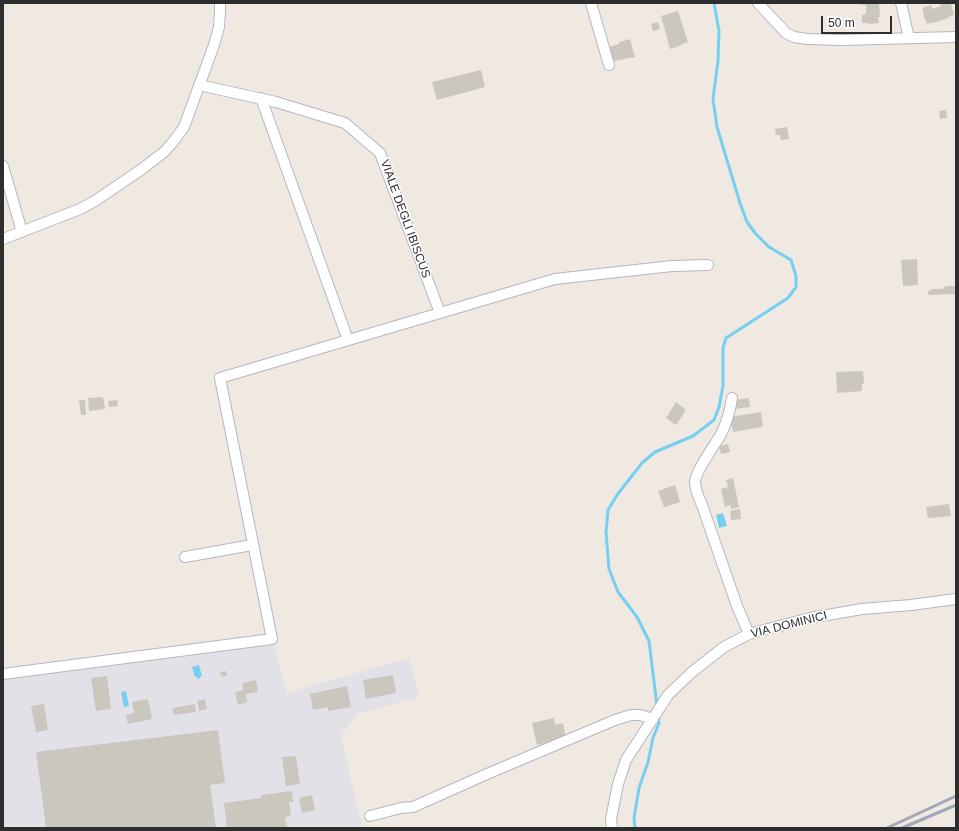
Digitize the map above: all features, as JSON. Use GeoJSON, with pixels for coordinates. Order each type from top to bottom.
{"type":"FeatureCollection","features":[{"type":"Feature","properties":{"kind":"street"},"geometry":{"type":"LineString","coordinates":[[3,239],[80,209],[95,201],[164,152],[178,136],[184,126],[214,45],[219,27],[220,3]]}},
{"type":"Feature","properties":{"kind":"street"},"geometry":{"type":"LineString","coordinates":[[591,3],[609,65]]}},
{"type":"Feature","properties":{"kind":"street"},"geometry":{"type":"LineString","coordinates":[[758,3],[786,33],[794,37],[807,40],[956,37]]}},
{"type":"Feature","properties":{"kind":"street"},"geometry":{"type":"LineString","coordinates":[[901,3],[909,38]]}},
{"type":"Feature","properties":{"kind":"street","name":"VIALE DEGLI IBISCUS"},"geometry":{"type":"LineString","coordinates":[[199,85],[261,98],[345,123],[380,153],[440,313]]}},
{"type":"Feature","properties":{"kind":"street"},"geometry":{"type":"LineString","coordinates":[[261,98],[348,340]]}},
{"type":"Feature","properties":{"kind":"street"},"geometry":{"type":"LineString","coordinates":[[3,166],[22,232]]}},
{"type":"Feature","properties":{"kind":"street"},"geometry":{"type":"LineString","coordinates":[[3,674],[272,640],[220,378],[555,279],[672,266],[708,265]]}},
{"type":"Feature","properties":{"kind":"street"},"geometry":{"type":"LineString","coordinates":[[732,398],[721,435],[697,474],[695,481],[696,491],[737,606],[749,634]]}},
{"type":"Feature","properties":{"kind":"street"},"geometry":{"type":"LineString","coordinates":[[185,557],[252,545]]}},
{"type":"Feature","properties":{"kind":"street","name":"VIA DOMINICI"},"geometry":{"type":"LineString","coordinates":[[612,828],[611,819],[618,784],[626,760],[668,695],[692,672],[724,647],[749,634],[810,618],[862,609],[912,605],[956,599]]}},
{"type":"Feature","properties":{"kind":"street"},"geometry":{"type":"LineString","coordinates":[[370,816],[401,808],[414,807],[487,774],[615,720],[631,715],[654,717]]}},
{"type":"Feature","properties":{"kind":"shaded area"},"geometry":{"type":"Polygon","coordinates":[[[272,639],[287,693],[409,658],[419,697],[357,714],[341,736],[362,827],[3,828],[3,675],[272,639]]]}},
{"type":"Feature","properties":{"kind":"water"},"geometry":{"type":"Polygon","coordinates":[[[723,513],[727,526],[719,528],[716,515],[723,513]]]}},
{"type":"Feature","properties":{"kind":"water"},"geometry":{"type":"Polygon","coordinates":[[[199,665],[202,676],[198,679],[195,677],[192,667],[199,665]]]}},
{"type":"Feature","properties":{"kind":"water"},"geometry":{"type":"Polygon","coordinates":[[[126,691],[129,706],[124,707],[121,692],[126,691]]]}},
{"type":"Feature","properties":{"kind":"building"},"geometry":{"type":"Polygon","coordinates":[[[861,3],[879,3],[879,23],[862,23],[862,15],[866,14],[866,5],[861,5],[861,3]]]}},
{"type":"Feature","properties":{"kind":"building"},"geometry":{"type":"Polygon","coordinates":[[[940,3],[950,3],[954,15],[948,17],[949,18],[927,24],[922,8],[931,5],[932,9],[941,6],[940,3]]]}},
{"type":"Feature","properties":{"kind":"building"},"geometry":{"type":"Polygon","coordinates":[[[678,11],[688,42],[670,49],[661,16],[678,11]]]}},
{"type":"Feature","properties":{"kind":"building"},"geometry":{"type":"Polygon","coordinates":[[[658,22],[660,29],[653,31],[651,24],[658,22]]]}},
{"type":"Feature","properties":{"kind":"building"},"geometry":{"type":"Polygon","coordinates":[[[630,39],[635,57],[610,62],[605,48],[630,39]]]}},
{"type":"Feature","properties":{"kind":"building"},"geometry":{"type":"Polygon","coordinates":[[[481,70],[485,87],[437,100],[432,82],[481,70]]]}},
{"type":"Feature","properties":{"kind":"building"},"geometry":{"type":"Polygon","coordinates":[[[946,110],[947,118],[940,119],[939,111],[946,110]]]}},
{"type":"Feature","properties":{"kind":"building"},"geometry":{"type":"Polygon","coordinates":[[[787,127],[789,139],[781,140],[780,135],[776,135],[775,129],[787,127]]]}},
{"type":"Feature","properties":{"kind":"building"},"geometry":{"type":"Polygon","coordinates":[[[917,259],[918,285],[903,286],[901,260],[917,259]]]}},
{"type":"Feature","properties":{"kind":"building"},"geometry":{"type":"Polygon","coordinates":[[[946,286],[956,286],[956,294],[928,295],[928,291],[932,289],[942,289],[946,286]]]}},
{"type":"Feature","properties":{"kind":"building"},"geometry":{"type":"Polygon","coordinates":[[[863,371],[864,384],[862,384],[862,391],[837,393],[836,372],[863,371]]]}},
{"type":"Feature","properties":{"kind":"building"},"geometry":{"type":"Polygon","coordinates":[[[103,397],[105,409],[89,411],[88,398],[103,397]]]}},
{"type":"Feature","properties":{"kind":"building"},"geometry":{"type":"Polygon","coordinates":[[[749,398],[750,407],[734,409],[733,400],[749,398]]]}},
{"type":"Feature","properties":{"kind":"building"},"geometry":{"type":"Polygon","coordinates":[[[79,400],[85,400],[86,415],[81,415],[79,400]]]}},
{"type":"Feature","properties":{"kind":"building"},"geometry":{"type":"Polygon","coordinates":[[[117,400],[118,406],[109,407],[108,401],[117,400]]]}},
{"type":"Feature","properties":{"kind":"building"},"geometry":{"type":"Polygon","coordinates":[[[676,402],[686,410],[676,425],[666,418],[676,402]]]}},
{"type":"Feature","properties":{"kind":"building"},"geometry":{"type":"Polygon","coordinates":[[[761,412],[763,427],[733,432],[730,417],[761,412]]]}},
{"type":"Feature","properties":{"kind":"building"},"geometry":{"type":"Polygon","coordinates":[[[728,444],[730,452],[721,454],[719,446],[728,444]]]}},
{"type":"Feature","properties":{"kind":"building"},"geometry":{"type":"Polygon","coordinates":[[[733,478],[739,507],[731,509],[731,505],[725,507],[721,489],[728,487],[726,480],[733,478]]]}},
{"type":"Feature","properties":{"kind":"building"},"geometry":{"type":"Polygon","coordinates":[[[675,485],[680,502],[664,507],[658,491],[675,485]]]}},
{"type":"Feature","properties":{"kind":"building"},"geometry":{"type":"Polygon","coordinates":[[[949,504],[951,516],[928,518],[926,507],[949,504]]]}},
{"type":"Feature","properties":{"kind":"building"},"geometry":{"type":"Polygon","coordinates":[[[740,509],[741,519],[731,520],[730,511],[740,509]]]}},
{"type":"Feature","properties":{"kind":"building"},"geometry":{"type":"Polygon","coordinates":[[[226,671],[227,676],[222,677],[220,672],[226,671]]]}},
{"type":"Feature","properties":{"kind":"building"},"geometry":{"type":"Polygon","coordinates":[[[393,675],[396,693],[366,699],[363,680],[393,675]]]}},
{"type":"Feature","properties":{"kind":"building"},"geometry":{"type":"Polygon","coordinates":[[[107,676],[111,709],[96,711],[91,678],[107,676]]]}},
{"type":"Feature","properties":{"kind":"building"},"geometry":{"type":"Polygon","coordinates":[[[256,680],[258,692],[246,694],[247,702],[238,705],[235,692],[243,690],[242,683],[256,680]]]}},
{"type":"Feature","properties":{"kind":"building"},"geometry":{"type":"Polygon","coordinates":[[[347,686],[351,707],[328,711],[328,707],[313,710],[310,694],[347,686]]]}},
{"type":"Feature","properties":{"kind":"building"},"geometry":{"type":"Polygon","coordinates":[[[148,699],[152,719],[128,724],[126,715],[134,713],[132,702],[148,699]]]}},
{"type":"Feature","properties":{"kind":"building"},"geometry":{"type":"Polygon","coordinates":[[[205,699],[207,709],[199,711],[197,701],[205,699]]]}},
{"type":"Feature","properties":{"kind":"building"},"geometry":{"type":"Polygon","coordinates":[[[44,704],[48,730],[36,732],[31,706],[44,704]]]}},
{"type":"Feature","properties":{"kind":"building"},"geometry":{"type":"Polygon","coordinates":[[[195,704],[196,712],[174,715],[172,708],[195,704]]]}},
{"type":"Feature","properties":{"kind":"building"},"geometry":{"type":"Polygon","coordinates":[[[554,718],[555,725],[563,723],[566,738],[537,745],[532,723],[554,718]]]}},
{"type":"Feature","properties":{"kind":"building"},"geometry":{"type":"Polygon","coordinates":[[[218,730],[225,783],[210,785],[216,828],[46,828],[36,752],[218,730]]]}},
{"type":"Feature","properties":{"kind":"building"},"geometry":{"type":"Polygon","coordinates":[[[296,756],[300,784],[286,786],[282,757],[296,756]]]}},
{"type":"Feature","properties":{"kind":"building"},"geometry":{"type":"Polygon","coordinates":[[[292,791],[293,802],[289,802],[291,816],[285,817],[287,828],[227,828],[224,803],[261,798],[261,795],[292,791]]]}},
{"type":"Feature","properties":{"kind":"building"},"geometry":{"type":"Polygon","coordinates":[[[312,795],[315,810],[302,813],[299,798],[312,795]]]}},
{"type":"Feature","properties":{"kind":"waterway"},"geometry":{"type":"LineString","coordinates":[[657,706],[649,641],[637,617],[618,592],[609,569],[606,532],[608,510],[617,495],[642,463],[655,452],[693,436],[714,420],[719,407],[723,386],[723,348],[726,338],[788,298],[796,287],[796,276],[791,260],[769,247],[755,233],[747,222],[717,127],[713,99],[718,61],[719,31],[714,3]]}},
{"type":"Feature","properties":{"kind":"waterway"},"geometry":{"type":"LineString","coordinates":[[635,828],[634,818],[639,788],[648,762],[653,738],[659,723],[658,715]]}},
{"type":"Feature","properties":{"kind":"railway"},"geometry":{"type":"LineString","coordinates":[[887,828],[956,796]]}},
{"type":"Feature","properties":{"kind":"railway"},"geometry":{"type":"LineString","coordinates":[[902,828],[956,805]]}}]}
